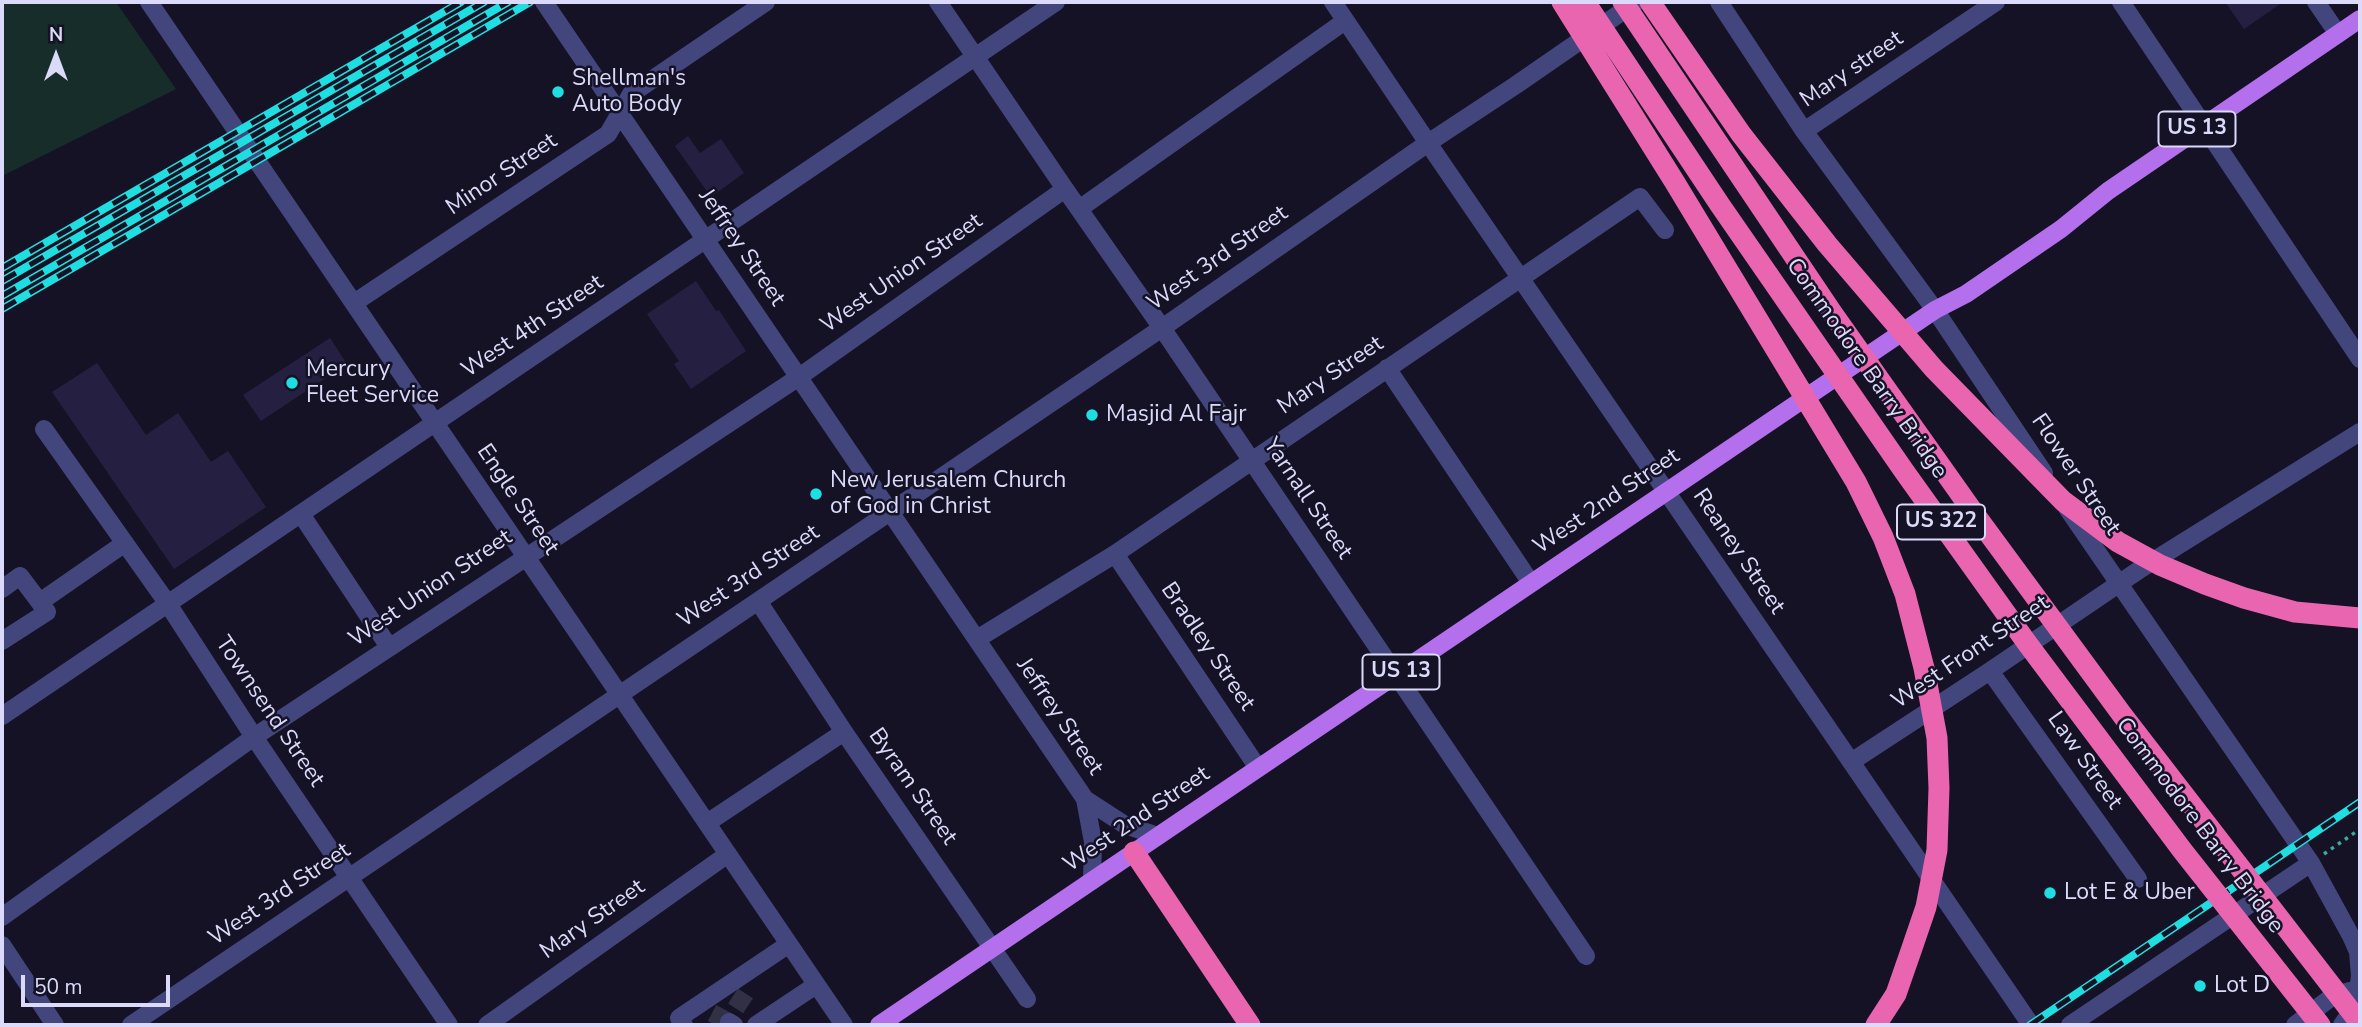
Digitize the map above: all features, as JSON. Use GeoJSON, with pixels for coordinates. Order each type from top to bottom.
{"type":"FeatureCollection","features":[{"type":"Feature","properties":{"kind":"highway"},"geometry":{"type":"LineString","coordinates":[[1562,2],[1856,482],[1883,537],[1905,593],[1924,668],[1937,738],[1940,788],[1937,850],[1926,907],[1896,994],[1876,1025]]}},
{"type":"Feature","properties":{"kind":"highway","name":"Commodore Barry Bridge"},"geometry":{"type":"LineString","coordinates":[[1585,2],[1770,278],[2027,643],[2182,850],[2320,1025]]}},
{"type":"Feature","properties":{"kind":"highway","name":"Commodore Barry Bridge"},"geometry":{"type":"LineString","coordinates":[[1623,2],[1826,303],[1976,516],[2123,716],[2360,1023]]}},
{"type":"Feature","properties":{"kind":"highway"},"geometry":{"type":"LineString","coordinates":[[1650,2],[1741,134],[1826,244],[1934,369],[2063,501],[2118,541],[2160,565],[2205,584],[2295,612],[2360,618]]}},
{"type":"Feature","properties":{"kind":"highway"},"geometry":{"type":"LineString","coordinates":[[1134,852],[1250,1025]]}},
{"type":"Feature","properties":{"kind":"main road","name":"West 2nd Street"},"geometry":{"type":"LineString","coordinates":[[879,1025],[1935,310],[1966,294],[2050,237],[2108,191],[2360,19]]}},
{"type":"Feature","properties":{"kind":"street","name":"Engle Street"},"geometry":{"type":"LineString","coordinates":[[149,2],[844,1025]]}},
{"type":"Feature","properties":{"kind":"street","name":"Jeffrey Street"},"geometry":{"type":"LineString","coordinates":[[544,2],[1085,799]]}},
{"type":"Feature","properties":{"kind":"street","name":"Minor Street"},"geometry":{"type":"LineString","coordinates":[[354,303],[608,134],[631,94],[766,2]]}},
{"type":"Feature","properties":{"kind":"street","name":"Yarnall Street"},"geometry":{"type":"LineString","coordinates":[[938,2],[1065,190],[1163,328],[1586,956]]}},
{"type":"Feature","properties":{"kind":"street","name":"West 4th Street"},"geometry":{"type":"LineString","coordinates":[[2,716],[1056,2]]}},
{"type":"Feature","properties":{"kind":"street","name":"West 3rd Street"},"geometry":{"type":"LineString","coordinates":[[131,1025],[1163,328],[1427,143],[1636,2]]}},
{"type":"Feature","properties":{"kind":"street","name":"Flower Street"},"geometry":{"type":"LineString","coordinates":[[1719,2],[1804,131],[1935,310],[2118,584],[2311,863],[2358,953],[2360,967],[2356,1005],[2342,1025]]}},
{"type":"Feature","properties":{"kind":"street","name":"Mary street"},"geometry":{"type":"LineString","coordinates":[[1804,131],[1996,2]]}},
{"type":"Feature","properties":{"kind":"street"},"geometry":{"type":"LineString","coordinates":[[2121,2],[2360,359]]}},
{"type":"Feature","properties":{"kind":"street"},"geometry":{"type":"LineString","coordinates":[[2316,2],[2338,34]]}},
{"type":"Feature","properties":{"kind":"street","name":"Reaney Street"},"geometry":{"type":"LineString","coordinates":[[1340,8],[1427,143],[2031,1025]]}},
{"type":"Feature","properties":{"kind":"street"},"geometry":{"type":"LineString","coordinates":[[1079,209],[1340,8]]}},
{"type":"Feature","properties":{"kind":"street","name":"West Union Street"},"geometry":{"type":"LineString","coordinates":[[2,917],[254,737],[799,377],[1065,190]]}},
{"type":"Feature","properties":{"kind":"street","name":"Mary Street"},"geometry":{"type":"LineString","coordinates":[[977,639],[1115,554],[1640,197],[1665,230]]}},
{"type":"Feature","properties":{"kind":"street"},"geometry":{"type":"LineString","coordinates":[[1387,368],[1531,583]]}},
{"type":"Feature","properties":{"kind":"street","name":"Townsend Street"},"geometry":{"type":"LineString","coordinates":[[44,429],[168,604],[254,737],[449,1025]]}},
{"type":"Feature","properties":{"kind":"street","name":"West Front Street"},"geometry":{"type":"LineString","coordinates":[[1851,762],[2118,584],[2360,432]]}},
{"type":"Feature","properties":{"kind":"street"},"geometry":{"type":"LineString","coordinates":[[300,514],[389,647]]}},
{"type":"Feature","properties":{"kind":"street"},"geometry":{"type":"LineString","coordinates":[[40,602],[125,544]]}},
{"type":"Feature","properties":{"kind":"street","name":"Bradley Street"},"geometry":{"type":"LineString","coordinates":[[1115,554],[1258,768]]}},
{"type":"Feature","properties":{"kind":"street"},"geometry":{"type":"LineString","coordinates":[[2,589],[20,576],[47,612],[2,642]]}},
{"type":"Feature","properties":{"kind":"street","name":"Byram Street"},"geometry":{"type":"LineString","coordinates":[[758,601],[844,732],[1027,999]]}},
{"type":"Feature","properties":{"kind":"street","name":"Law Street"},"geometry":{"type":"LineString","coordinates":[[1990,671],[2138,879]]}},
{"type":"Feature","properties":{"kind":"street"},"geometry":{"type":"LineString","coordinates":[[707,824],[844,732]]}},
{"type":"Feature","properties":{"kind":"street"},"geometry":{"type":"LineString","coordinates":[[1085,799],[1125,825],[1158,836]]}},
{"type":"Feature","properties":{"kind":"street"},"geometry":{"type":"LineString","coordinates":[[1085,799],[1093,842],[1092,881]]}},
{"type":"Feature","properties":{"kind":"street","name":"Mary Street"},"geometry":{"type":"LineString","coordinates":[[487,1025],[728,854]]}},
{"type":"Feature","properties":{"kind":"street"},"geometry":{"type":"LineString","coordinates":[[2070,1025],[2311,863]]}},
{"type":"Feature","properties":{"kind":"street"},"geometry":{"type":"LineString","coordinates":[[684,1025],[679,1018],[705,1009],[789,944]]}},
{"type":"Feature","properties":{"kind":"street"},"geometry":{"type":"LineString","coordinates":[[2,945],[55,1025]]}},
{"type":"Feature","properties":{"kind":"street"},"geometry":{"type":"LineString","coordinates":[[767,1018],[817,985]]}},
{"type":"Feature","properties":{"kind":"street"},"geometry":{"type":"LineString","coordinates":[[2295,1025],[2333,996],[2357,990]]}},
{"type":"Feature","properties":{"kind":"path"},"geometry":{"type":"LineString","coordinates":[[2311,863],[2360,829]]}},
{"type":"Feature","properties":{"kind":"green space"},"geometry":{"type":"Polygon","coordinates":[[[2,2],[116,2],[176,89],[2,176],[2,2]]]}},
{"type":"Feature","properties":{"kind":"building"},"geometry":{"type":"Polygon","coordinates":[[[2225,2],[2283,2],[2244,29],[2225,2]]]}},
{"type":"Feature","properties":{"kind":"building"},"geometry":{"type":"Polygon","coordinates":[[[688,136],[700,153],[721,139],[744,173],[711,197],[675,146],[688,136]]]}},
{"type":"Feature","properties":{"kind":"building"},"geometry":{"type":"Polygon","coordinates":[[[696,281],[746,351],[691,389],[674,364],[679,361],[647,314],[696,281]]]}},
{"type":"Feature","properties":{"kind":"building"},"geometry":{"type":"Polygon","coordinates":[[[330,338],[347,364],[261,421],[243,395],[330,338]]]}},
{"type":"Feature","properties":{"kind":"building"},"geometry":{"type":"Polygon","coordinates":[[[97,363],[146,435],[178,413],[211,462],[228,451],[266,507],[174,569],[52,392],[97,363]]]}},
{"type":"Feature","properties":{"kind":"tunnel"},"geometry":{"type":"LineString","coordinates":[[733,996],[753,1009]]}},
{"type":"Feature","properties":{"kind":"tunnel"},"geometry":{"type":"LineString","coordinates":[[712,1013],[729,1022]]}},
{"type":"Feature","properties":{"kind":"railway"},"geometry":{"type":"LineString","coordinates":[[2,268],[461,2]]}},
{"type":"Feature","properties":{"kind":"railway"},"geometry":{"type":"LineString","coordinates":[[2,281],[484,2]]}},
{"type":"Feature","properties":{"kind":"railway"},"geometry":{"type":"LineString","coordinates":[[2,296],[508,2]]}},
{"type":"Feature","properties":{"kind":"railway"},"geometry":{"type":"LineString","coordinates":[[2,309],[530,2]]}},
{"type":"Feature","properties":{"kind":"railway"},"geometry":{"type":"LineString","coordinates":[[2030,1025],[2360,802]]}},
{"type":"Feature","properties":{"kind":"place","name":"Shellman's Auto Body"},"geometry":{"type":"Point","coordinates":[558,92]}},
{"type":"Feature","properties":{"kind":"place","name":"Mercury Fleet Service"},"geometry":{"type":"Point","coordinates":[292,383]}},
{"type":"Feature","properties":{"kind":"place","name":"Masjid Al Fajr"},"geometry":{"type":"Point","coordinates":[1092,415]}},
{"type":"Feature","properties":{"kind":"place","name":"New Jerusalem Church of God in Christ"},"geometry":{"type":"Point","coordinates":[816,494]}},
{"type":"Feature","properties":{"kind":"place","name":"Lot E & Uber"},"geometry":{"type":"Point","coordinates":[2050,893]}},
{"type":"Feature","properties":{"kind":"place","name":"Lot D"},"geometry":{"type":"Point","coordinates":[2200,986]}}]}
